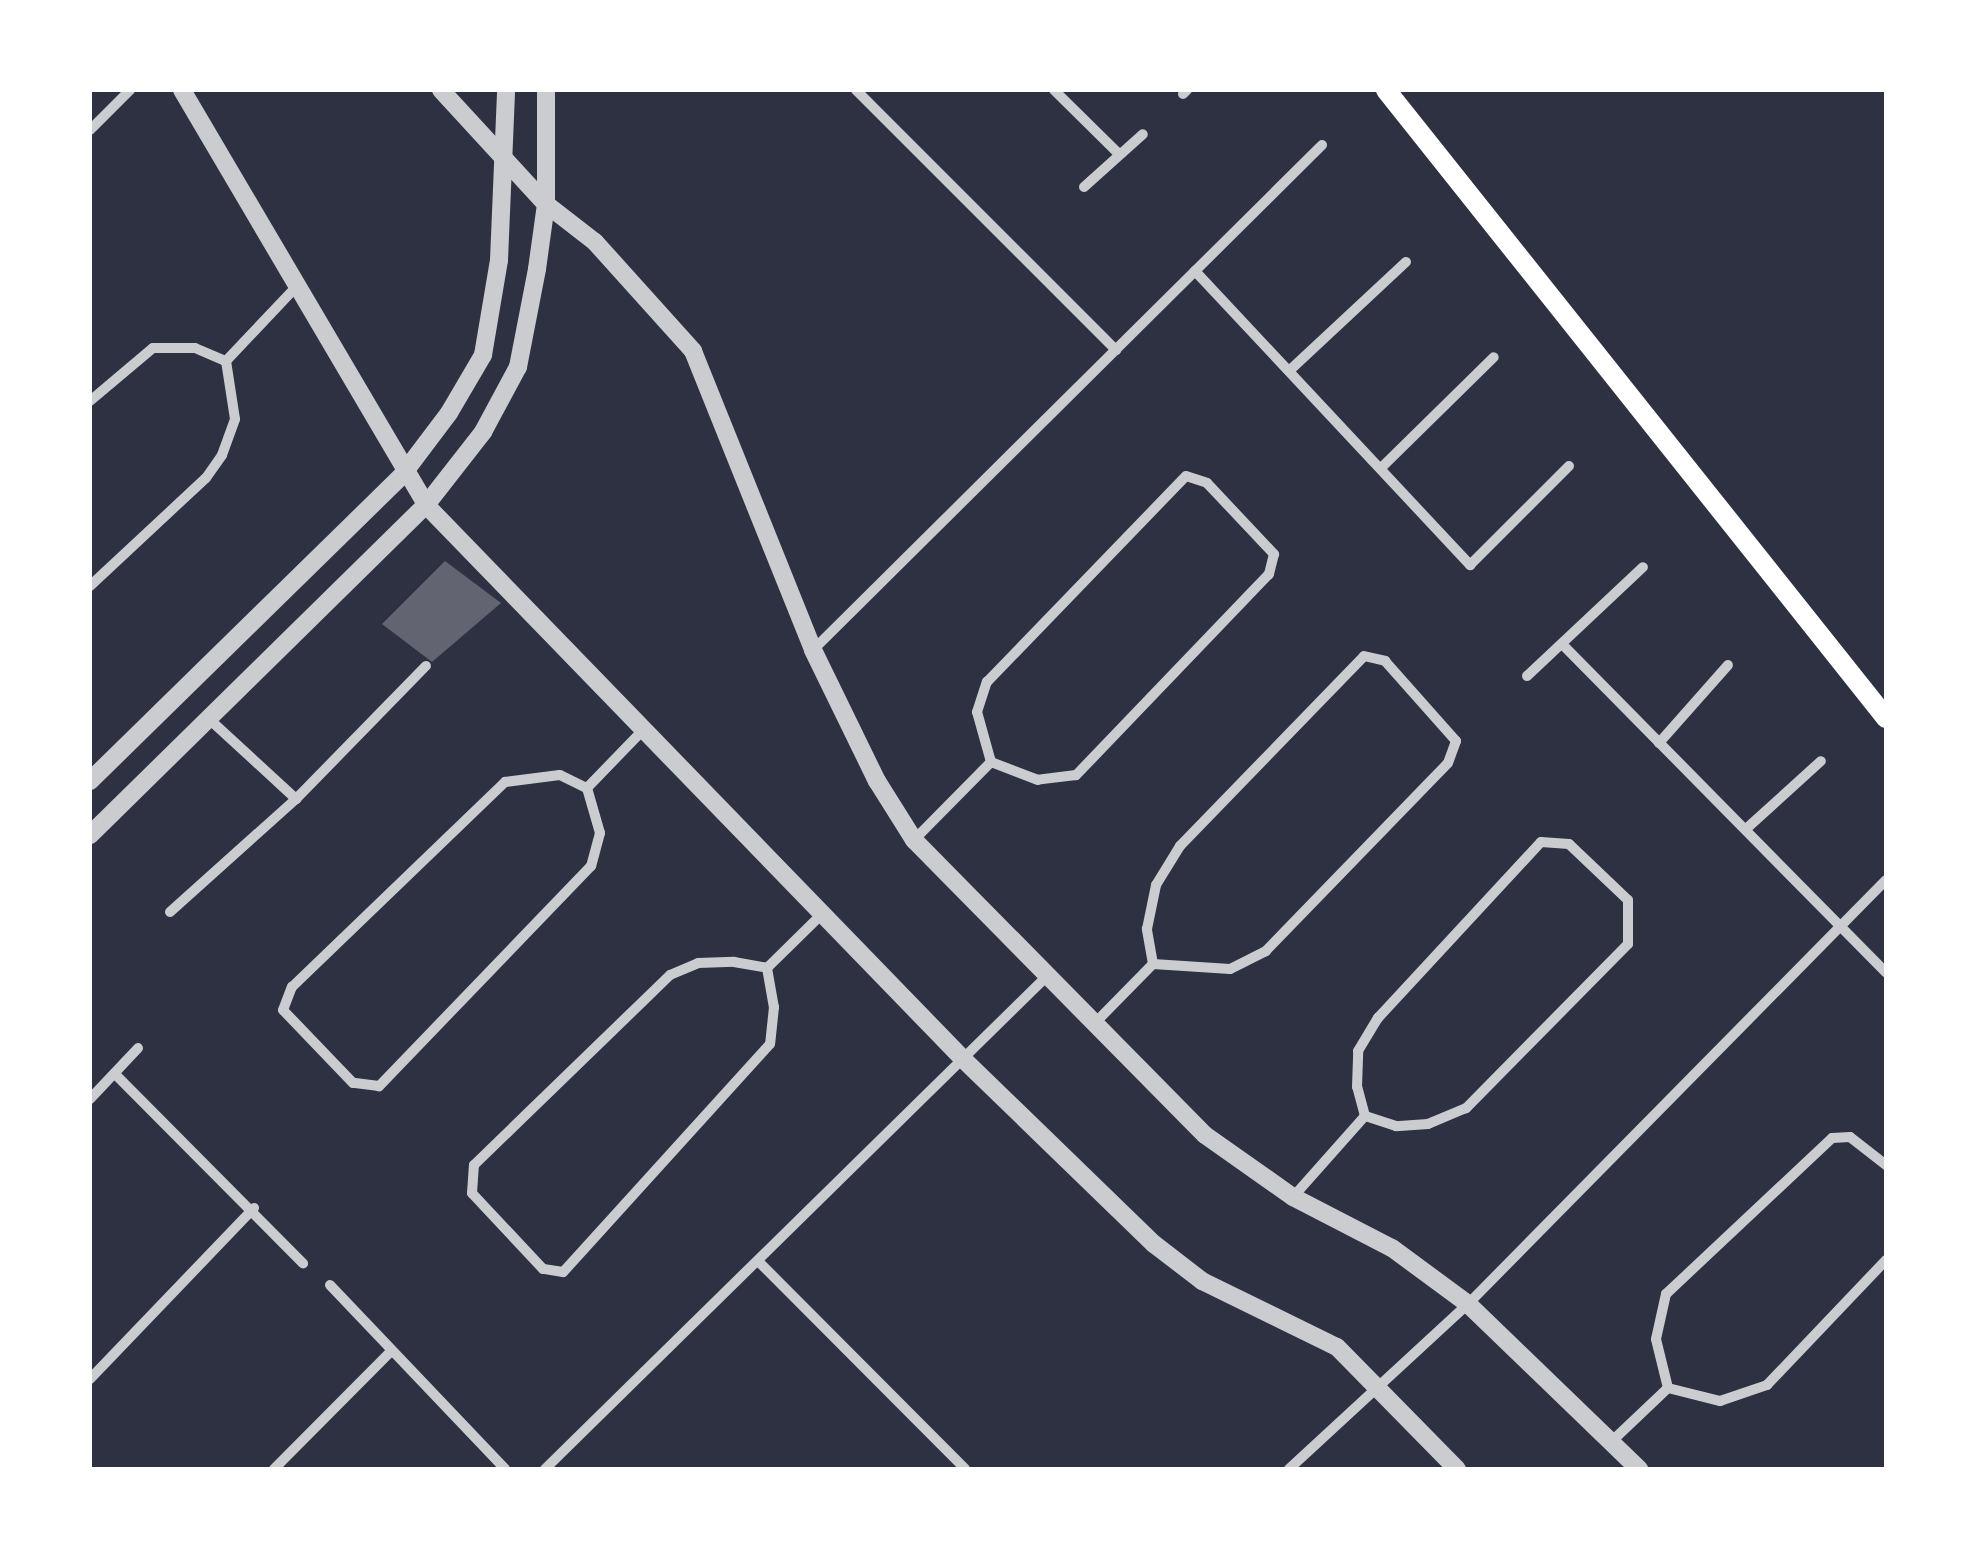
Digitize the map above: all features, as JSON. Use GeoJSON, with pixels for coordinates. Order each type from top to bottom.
{"type":"FeatureCollection","features":[{"type":"Feature","properties":{"kind":"main road"},"geometry":{"type":"LineString","coordinates":[[1386,90],[1886,718]]}},
{"type":"Feature","properties":{"kind":"street"},"geometry":{"type":"LineString","coordinates":[[90,130],[130,90]]}},
{"type":"Feature","properties":{"kind":"street"},"geometry":{"type":"LineString","coordinates":[[182,90],[403,474],[426,506],[964,1060],[1154,1244],[1202,1280],[1337,1347],[1457,1469]]}},
{"type":"Feature","properties":{"kind":"street"},"geometry":{"type":"LineString","coordinates":[[440,90],[505,155],[546,204],[594,242],[692,351],[813,650],[877,781],[914,840],[1045,978],[1205,1135],[1293,1198],[1392,1248],[1468,1304],[1608,1445],[1639,1469]]}},
{"type":"Feature","properties":{"kind":"street"},"geometry":{"type":"LineString","coordinates":[[90,781],[403,474],[484,355],[499,260],[506,90]]}},
{"type":"Feature","properties":{"kind":"street"},"geometry":{"type":"LineString","coordinates":[[93,825],[426,506],[483,432],[518,367],[546,204],[546,90]]}},
{"type":"Feature","properties":{"kind":"street"},"geometry":{"type":"LineString","coordinates":[[856,90],[1116,350]]}},
{"type":"Feature","properties":{"kind":"street"},"geometry":{"type":"LineString","coordinates":[[1054,90],[1119,154]]}},
{"type":"Feature","properties":{"kind":"street"},"geometry":{"type":"LineString","coordinates":[[1084,186],[1142,134]]}},
{"type":"Feature","properties":{"kind":"street"},"geometry":{"type":"LineString","coordinates":[[813,650],[1322,145]]}},
{"type":"Feature","properties":{"kind":"street"},"geometry":{"type":"LineString","coordinates":[[1290,371],[1406,262]]}},
{"type":"Feature","properties":{"kind":"street"},"geometry":{"type":"LineString","coordinates":[[1195,271],[1470,565],[1569,466]]}},
{"type":"Feature","properties":{"kind":"street"},"geometry":{"type":"LineString","coordinates":[[226,361],[295,288]]}},
{"type":"Feature","properties":{"kind":"street"},"geometry":{"type":"LineString","coordinates":[[90,401],[153,348],[195,348],[226,361]]}},
{"type":"Feature","properties":{"kind":"street"},"geometry":{"type":"LineString","coordinates":[[1382,468],[1494,358]]}},
{"type":"Feature","properties":{"kind":"street"},"geometry":{"type":"LineString","coordinates":[[90,586],[206,478],[222,455],[235,420],[226,361]]}},
{"type":"Feature","properties":{"kind":"street"},"geometry":{"type":"LineString","coordinates":[[1186,476],[1206,484],[1274,554],[1269,574],[1076,775],[1038,780],[991,762],[977,712],[987,682],[1186,476]]}},
{"type":"Feature","properties":{"kind":"street"},"geometry":{"type":"LineString","coordinates":[[1526,676],[1643,566]]}},
{"type":"Feature","properties":{"kind":"street"},"geometry":{"type":"LineString","coordinates":[[1563,645],[1886,973]]}},
{"type":"Feature","properties":{"kind":"street"},"geometry":{"type":"LineString","coordinates":[[1093,1026],[1153,964],[1230,969],[1266,951],[1448,763],[1456,741],[1385,661],[1364,656],[1180,846],[1156,885],[1147,929],[1153,964]]}},
{"type":"Feature","properties":{"kind":"street"},"geometry":{"type":"LineString","coordinates":[[1659,743],[1728,665]]}},
{"type":"Feature","properties":{"kind":"street"},"geometry":{"type":"LineString","coordinates":[[170,912],[296,799],[426,666]]}},
{"type":"Feature","properties":{"kind":"street"},"geometry":{"type":"LineString","coordinates":[[208,718],[296,799]]}},
{"type":"Feature","properties":{"kind":"street"},"geometry":{"type":"LineString","coordinates":[[587,788],[642,731]]}},
{"type":"Feature","properties":{"kind":"street"},"geometry":{"type":"LineString","coordinates":[[1746,829],[1821,761]]}},
{"type":"Feature","properties":{"kind":"street"},"geometry":{"type":"LineString","coordinates":[[914,840],[991,762]]}},
{"type":"Feature","properties":{"kind":"street"},"geometry":{"type":"LineString","coordinates":[[560,774],[587,788],[600,832],[590,866],[379,1086],[354,1084],[283,1010],[292,987],[505,782],[560,774]]}},
{"type":"Feature","properties":{"kind":"street"},"geometry":{"type":"LineString","coordinates":[[1293,1198],[1365,1116],[1358,1051],[1378,1018],[1541,842],[1569,844],[1628,900],[1628,944],[1466,1108],[1428,1124],[1396,1126],[1365,1116]]}},
{"type":"Feature","properties":{"kind":"street"},"geometry":{"type":"LineString","coordinates":[[1289,1469],[1374,1385],[1468,1304],[1886,880]]}},
{"type":"Feature","properties":{"kind":"street"},"geometry":{"type":"LineString","coordinates":[[766,968],[774,1007],[770,1044],[754,1067],[563,1272],[543,1268],[472,1193],[474,1165],[670,974],[698,964],[766,968],[824,912]]}},
{"type":"Feature","properties":{"kind":"street"},"geometry":{"type":"LineString","coordinates":[[546,1469],[1045,978]]}},
{"type":"Feature","properties":{"kind":"street"},"geometry":{"type":"LineString","coordinates":[[90,1099],[138,1048]]}},
{"type":"Feature","properties":{"kind":"street"},"geometry":{"type":"LineString","coordinates":[[115,1074],[254,1208],[302,1263]]}},
{"type":"Feature","properties":{"kind":"street"},"geometry":{"type":"LineString","coordinates":[[1668,1388],[1656,1339],[1666,1294],[1817,1148],[1850,1137],[1886,1166]]}},
{"type":"Feature","properties":{"kind":"street"},"geometry":{"type":"LineString","coordinates":[[90,1379],[254,1208]]}},
{"type":"Feature","properties":{"kind":"street"},"geometry":{"type":"LineString","coordinates":[[1668,1388],[1720,1400],[1767,1385],[1886,1260]]}},
{"type":"Feature","properties":{"kind":"street"},"geometry":{"type":"LineString","coordinates":[[758,1261],[965,1469]]}},
{"type":"Feature","properties":{"kind":"street"},"geometry":{"type":"LineString","coordinates":[[330,1286],[504,1469]]}},
{"type":"Feature","properties":{"kind":"street"},"geometry":{"type":"LineString","coordinates":[[274,1469],[390,1352]]}},
{"type":"Feature","properties":{"kind":"street"},"geometry":{"type":"LineString","coordinates":[[1608,1445],[1668,1388]]}},
{"type":"Feature","properties":{"kind":"building"},"geometry":{"type":"Polygon","coordinates":[[[445,561],[501,603],[432,662],[382,624],[445,561]]]}}]}
